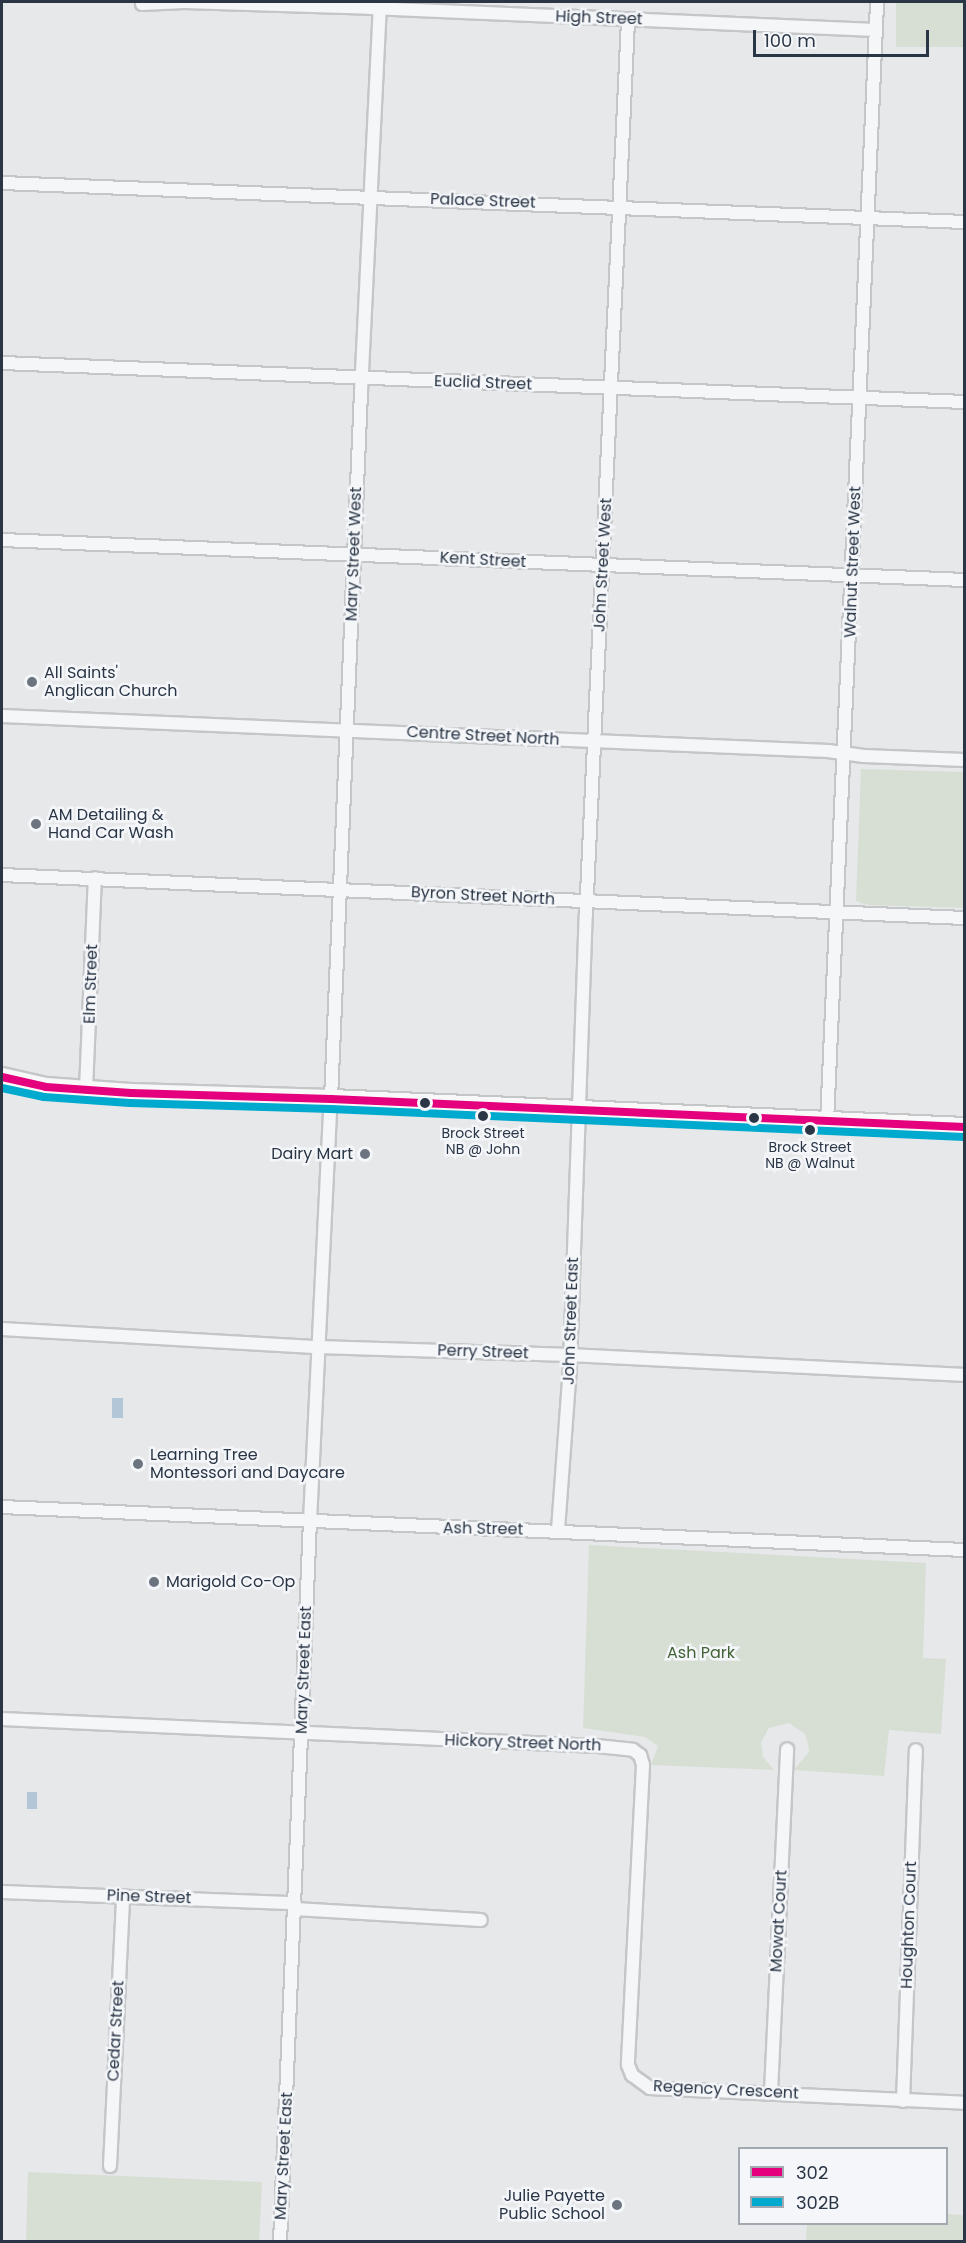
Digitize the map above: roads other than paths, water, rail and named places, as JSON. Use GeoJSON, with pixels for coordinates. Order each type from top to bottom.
{"type":"FeatureCollection","features":[{"type":"Feature","properties":{"kind":"main road"},"geometry":{"type":"LineString","coordinates":[[2,1077],[46,1087],[159,1095],[331,1099],[964,1127]]}},
{"type":"Feature","properties":{"kind":"street","name":"High Street"},"geometry":{"type":"LineString","coordinates":[[142,4],[184,2],[876,30]]}},
{"type":"Feature","properties":{"kind":"street","name":"Walnut Street West"},"geometry":{"type":"LineString","coordinates":[[827,1122],[878,2]]}},
{"type":"Feature","properties":{"kind":"street","name":"Mary Street West"},"geometry":{"type":"LineString","coordinates":[[331,1099],[361,379],[380,9]]}},
{"type":"Feature","properties":{"kind":"street","name":"John Street West"},"geometry":{"type":"LineString","coordinates":[[578,1111],[628,20]]}},
{"type":"Feature","properties":{"kind":"street","name":"Palace Street"},"geometry":{"type":"LineString","coordinates":[[2,183],[620,206],[964,222]]}},
{"type":"Feature","properties":{"kind":"street","name":"Euclid Street"},"geometry":{"type":"LineString","coordinates":[[2,363],[964,402]]}},
{"type":"Feature","properties":{"kind":"street","name":"Kent Street"},"geometry":{"type":"LineString","coordinates":[[2,540],[964,580]]}},
{"type":"Feature","properties":{"kind":"street","name":"Centre Street North"},"geometry":{"type":"LineString","coordinates":[[2,716],[594,741],[964,760]]}},
{"type":"Feature","properties":{"kind":"street","name":"Byron Street North"},"geometry":{"type":"LineString","coordinates":[[2,875],[964,918]]}},
{"type":"Feature","properties":{"kind":"street","name":"Elm Street"},"geometry":{"type":"LineString","coordinates":[[86,1090],[96,878]]}},
{"type":"Feature","properties":{"kind":"street","name":"Mary Street East"},"geometry":{"type":"LineString","coordinates":[[280,2241],[310,1521],[331,1099]]}},
{"type":"Feature","properties":{"kind":"street","name":"John Street East"},"geometry":{"type":"LineString","coordinates":[[558,1530],[570,1355],[578,1111]]}},
{"type":"Feature","properties":{"kind":"street","name":"Perry Street"},"geometry":{"type":"LineString","coordinates":[[2,1329],[318,1347],[570,1355],[964,1375]]}},
{"type":"Feature","properties":{"kind":"street","name":"Ash Street"},"geometry":{"type":"LineString","coordinates":[[2,1507],[417,1527],[558,1530],[964,1550]]}},
{"type":"Feature","properties":{"kind":"street","name":"Hickory Street North"},"geometry":{"type":"LineString","coordinates":[[2,1719],[625,1747],[640,1755]]}},
{"type":"Feature","properties":{"kind":"street","name":"Mowat Court"},"geometry":{"type":"LineString","coordinates":[[771,2092],[787,1749]]}},
{"type":"Feature","properties":{"kind":"street","name":"Houghton Court"},"geometry":{"type":"LineString","coordinates":[[903,2101],[916,1750]]}},
{"type":"Feature","properties":{"kind":"street","name":"Regency Crescent"},"geometry":{"type":"LineString","coordinates":[[640,1755],[643,1765],[628,2065],[632,2075],[650,2088],[964,2103]]}},
{"type":"Feature","properties":{"kind":"street","name":"Pine Street"},"geometry":{"type":"LineString","coordinates":[[2,1892],[295,1906],[481,1920]]}},
{"type":"Feature","properties":{"kind":"street","name":"Cedar Street"},"geometry":{"type":"LineString","coordinates":[[110,2166],[123,1896]]}},
{"type":"Feature","properties":{"kind":"water"},"geometry":{"type":"Polygon","coordinates":[[[112,1398],[123,1398],[123,1418],[112,1418],[112,1398]]]}},
{"type":"Feature","properties":{"kind":"water"},"geometry":{"type":"Polygon","coordinates":[[[27,1792],[37,1792],[37,1809],[27,1809],[27,1792]]]}},
{"type":"Feature","properties":{"kind":"place","name":"All Saints' Anglican Church"},"geometry":{"type":"Point","coordinates":[32,682]}},
{"type":"Feature","properties":{"kind":"place","name":"AM Detailing & Hand Car Wash"},"geometry":{"type":"Point","coordinates":[36,824]}},
{"type":"Feature","properties":{"kind":"place","name":"Brock Street NB @ John"},"geometry":{"type":"Point","coordinates":[483,1116]}},
{"type":"Feature","properties":{"kind":"place","name":"Brock Street NB @ Walnut"},"geometry":{"type":"Point","coordinates":[810,1130]}},
{"type":"Feature","properties":{"kind":"place","name":"Dairy Mart"},"geometry":{"type":"Point","coordinates":[365,1154]}},
{"type":"Feature","properties":{"kind":"place","name":"Learning Tree Montessori and Daycare"},"geometry":{"type":"Point","coordinates":[138,1464]}},
{"type":"Feature","properties":{"kind":"place","name":"Marigold Co-Op"},"geometry":{"type":"Point","coordinates":[154,1582]}},
{"type":"Feature","properties":{"kind":"place","name":"Julie Payette Public School"},"geometry":{"type":"Point","coordinates":[617,2205]}},
{"type":"Feature","properties":{"kind":"park label","name":"Ash Park"},"geometry":{"type":"Point","coordinates":[701,1653]}}]}
